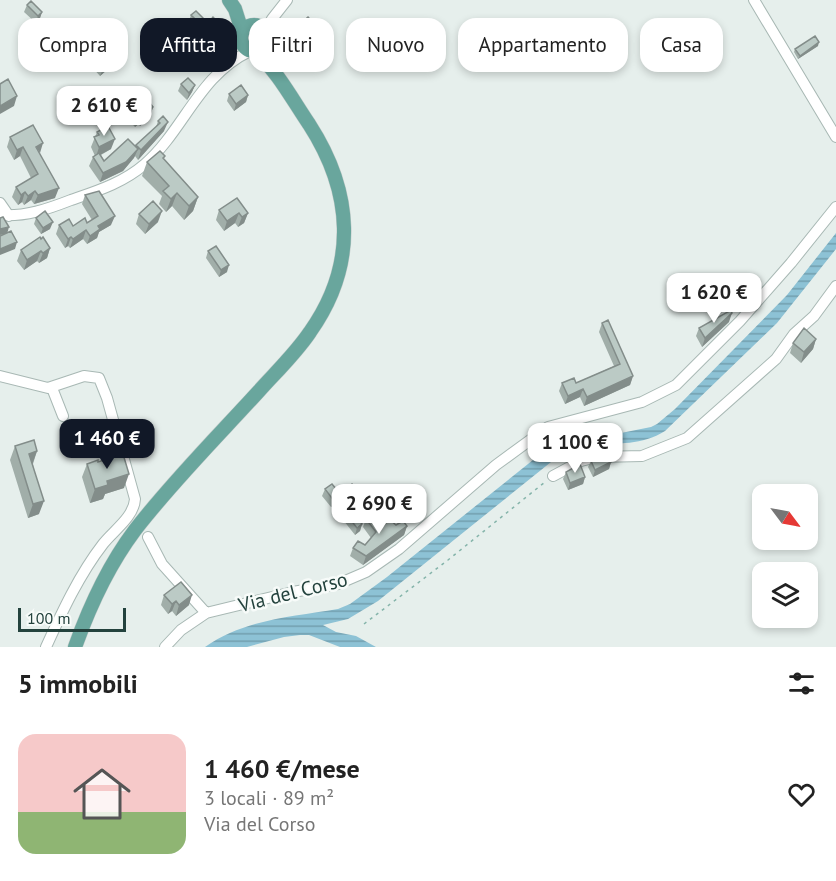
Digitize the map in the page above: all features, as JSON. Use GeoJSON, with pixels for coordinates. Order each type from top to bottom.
{"type":"FeatureCollection","features":[{"type":"Feature","properties":{"kind":"main road"},"geometry":{"type":"LineString","coordinates":[[232,5],[249,26]]}},
{"type":"Feature","properties":{"kind":"main road"},"geometry":{"type":"LineString","coordinates":[[75,647],[98,589],[121,550],[150,512],[310,333],[332,295],[339,276],[345,236],[338,184],[324,147],[276,72]]}},
{"type":"Feature","properties":{"kind":"street"},"geometry":{"type":"LineString","coordinates":[[271,18],[287,0]]}},
{"type":"Feature","properties":{"kind":"street"},"geometry":{"type":"LineString","coordinates":[[754,0],[836,137]]}},
{"type":"Feature","properties":{"kind":"street"},"geometry":{"type":"LineString","coordinates":[[0,203],[5,216],[31,214],[109,187],[128,178],[146,163],[199,95],[249,43]]}},
{"type":"Feature","properties":{"kind":"street","name":"Via del Corso"},"geometry":{"type":"LineString","coordinates":[[165,647],[181,630],[206,613],[350,580],[373,568],[399,549],[496,465],[548,427],[642,402],[676,385],[740,321],[836,207]]}},
{"type":"Feature","properties":{"kind":"street"},"geometry":{"type":"LineString","coordinates":[[553,476],[581,461],[598,457],[642,456],[687,438],[776,359],[794,334],[814,316],[836,286]]}},
{"type":"Feature","properties":{"kind":"street"},"geometry":{"type":"LineString","coordinates":[[0,376],[44,388],[52,388],[84,376],[99,378],[107,398],[135,502],[131,512],[102,545],[83,573],[46,647]]}},
{"type":"Feature","properties":{"kind":"street"},"geometry":{"type":"LineString","coordinates":[[52,388],[63,416]]}},
{"type":"Feature","properties":{"kind":"street"},"geometry":{"type":"LineString","coordinates":[[148,537],[162,564],[206,613]]}},
{"type":"Feature","properties":{"kind":"path"},"geometry":{"type":"LineString","coordinates":[[364,624],[553,476]]}},
{"type":"Feature","properties":{"kind":"water"},"geometry":{"type":"Polygon","coordinates":[[[836,233],[836,249],[777,323],[665,431],[648,439],[587,447],[556,458],[378,601],[348,619],[323,625],[336,632],[356,636],[376,647],[340,647],[309,635],[300,635],[247,647],[205,647],[236,630],[269,620],[338,609],[350,604],[551,446],[574,437],[621,433],[657,424],[675,409],[787,295],[836,233]]]}},
{"type":"Feature","properties":{"kind":"building"},"geometry":{"type":"Polygon","coordinates":[[[31,1],[42,12],[38,16],[27,5],[31,1]]]}},
{"type":"Feature","properties":{"kind":"building"},"geometry":{"type":"Polygon","coordinates":[[[196,11],[203,18],[194,18],[191,15],[196,11]]]}},
{"type":"Feature","properties":{"kind":"building"},"geometry":{"type":"Polygon","coordinates":[[[815,36],[819,42],[800,56],[795,49],[815,36]]]}},
{"type":"Feature","properties":{"kind":"building"},"geometry":{"type":"Polygon","coordinates":[[[188,78],[195,85],[189,93],[181,84],[188,78]]]}},
{"type":"Feature","properties":{"kind":"building"},"geometry":{"type":"Polygon","coordinates":[[[8,79],[17,96],[0,106],[0,84],[8,79]]]}},
{"type":"Feature","properties":{"kind":"building"},"geometry":{"type":"Polygon","coordinates":[[[241,85],[248,95],[236,104],[229,94],[241,85]]]}},
{"type":"Feature","properties":{"kind":"building"},"geometry":{"type":"Polygon","coordinates":[[[141,92],[153,107],[139,117],[126,103],[141,92]]]}},
{"type":"Feature","properties":{"kind":"building"},"geometry":{"type":"Polygon","coordinates":[[[163,116],[168,122],[141,150],[136,145],[160,123],[158,121],[163,116]]]}},
{"type":"Feature","properties":{"kind":"building"},"geometry":{"type":"Polygon","coordinates":[[[33,125],[43,143],[36,147],[59,188],[38,195],[35,191],[28,196],[25,192],[21,195],[16,187],[38,174],[23,147],[17,150],[10,137],[33,125]]]}},
{"type":"Feature","properties":{"kind":"building"},"geometry":{"type":"Polygon","coordinates":[[[108,126],[115,139],[99,147],[94,137],[99,135],[97,132],[108,126]]]}},
{"type":"Feature","properties":{"kind":"building"},"geometry":{"type":"Polygon","coordinates":[[[128,139],[138,149],[126,162],[103,173],[93,157],[99,153],[104,161],[128,139]]]}},
{"type":"Feature","properties":{"kind":"building"},"geometry":{"type":"Polygon","coordinates":[[[160,151],[165,156],[163,158],[198,197],[189,206],[177,193],[171,199],[163,191],[169,186],[147,162],[160,151]]]}},
{"type":"Feature","properties":{"kind":"building"},"geometry":{"type":"Polygon","coordinates":[[[99,191],[115,216],[98,226],[100,229],[90,236],[86,230],[73,239],[71,237],[68,239],[59,225],[69,219],[73,226],[85,218],[87,223],[98,216],[85,195],[99,191]]]}},
{"type":"Feature","properties":{"kind":"building"},"geometry":{"type":"Polygon","coordinates":[[[237,198],[248,213],[242,217],[239,213],[227,221],[219,210],[237,198]]]}},
{"type":"Feature","properties":{"kind":"building"},"geometry":{"type":"Polygon","coordinates":[[[153,201],[162,211],[149,224],[139,214],[153,201]]]}},
{"type":"Feature","properties":{"kind":"building"},"geometry":{"type":"Polygon","coordinates":[[[45,211],[53,222],[43,228],[36,218],[45,211]]]}},
{"type":"Feature","properties":{"kind":"building"},"geometry":{"type":"Polygon","coordinates":[[[3,217],[9,227],[0,229],[0,218],[3,217]]]}},
{"type":"Feature","properties":{"kind":"building"},"geometry":{"type":"Polygon","coordinates":[[[11,231],[17,242],[0,249],[0,236],[11,231]]]}},
{"type":"Feature","properties":{"kind":"building"},"geometry":{"type":"Polygon","coordinates":[[[40,237],[41,239],[43,237],[50,248],[27,260],[21,250],[40,237]]]}},
{"type":"Feature","properties":{"kind":"building"},"geometry":{"type":"Polygon","coordinates":[[[216,246],[229,265],[221,270],[208,251],[216,246]]]}},
{"type":"Feature","properties":{"kind":"building"},"geometry":{"type":"Polygon","coordinates":[[[731,310],[732,313],[705,338],[699,328],[731,310]]]}},
{"type":"Feature","properties":{"kind":"building"},"geometry":{"type":"Polygon","coordinates":[[[608,320],[633,376],[587,397],[583,389],[568,396],[562,383],[574,378],[576,383],[620,364],[602,323],[608,320]]]}},
{"type":"Feature","properties":{"kind":"building"},"geometry":{"type":"Polygon","coordinates":[[[804,328],[816,339],[804,352],[793,343],[804,328]]]}},
{"type":"Feature","properties":{"kind":"building"},"geometry":{"type":"Polygon","coordinates":[[[34,440],[37,451],[29,454],[44,501],[33,504],[15,446],[34,440]]]}},
{"type":"Feature","properties":{"kind":"building"},"geometry":{"type":"Polygon","coordinates":[[[123,454],[129,474],[107,481],[108,485],[95,489],[87,464],[123,454]]]}},
{"type":"Feature","properties":{"kind":"building"},"geometry":{"type":"Polygon","coordinates":[[[609,458],[611,462],[595,470],[591,461],[609,458]]]}},
{"type":"Feature","properties":{"kind":"building"},"geometry":{"type":"Polygon","coordinates":[[[580,464],[585,477],[570,483],[566,472],[580,464]]]}},
{"type":"Feature","properties":{"kind":"building"},"geometry":{"type":"Polygon","coordinates":[[[332,484],[341,495],[334,501],[325,489],[332,484]]]}},
{"type":"Feature","properties":{"kind":"building"},"geometry":{"type":"Polygon","coordinates":[[[352,484],[365,496],[355,503],[345,490],[352,484]]]}},
{"type":"Feature","properties":{"kind":"building"},"geometry":{"type":"Polygon","coordinates":[[[348,506],[362,524],[357,528],[343,510],[348,506]]]}},
{"type":"Feature","properties":{"kind":"building"},"geometry":{"type":"Polygon","coordinates":[[[372,513],[383,526],[389,519],[396,525],[403,521],[407,526],[366,556],[353,548],[358,541],[365,545],[376,532],[366,519],[372,513]]]}},
{"type":"Feature","properties":{"kind":"building"},"geometry":{"type":"Polygon","coordinates":[[[181,582],[192,595],[179,605],[176,601],[172,604],[164,595],[181,582]]]}}]}
